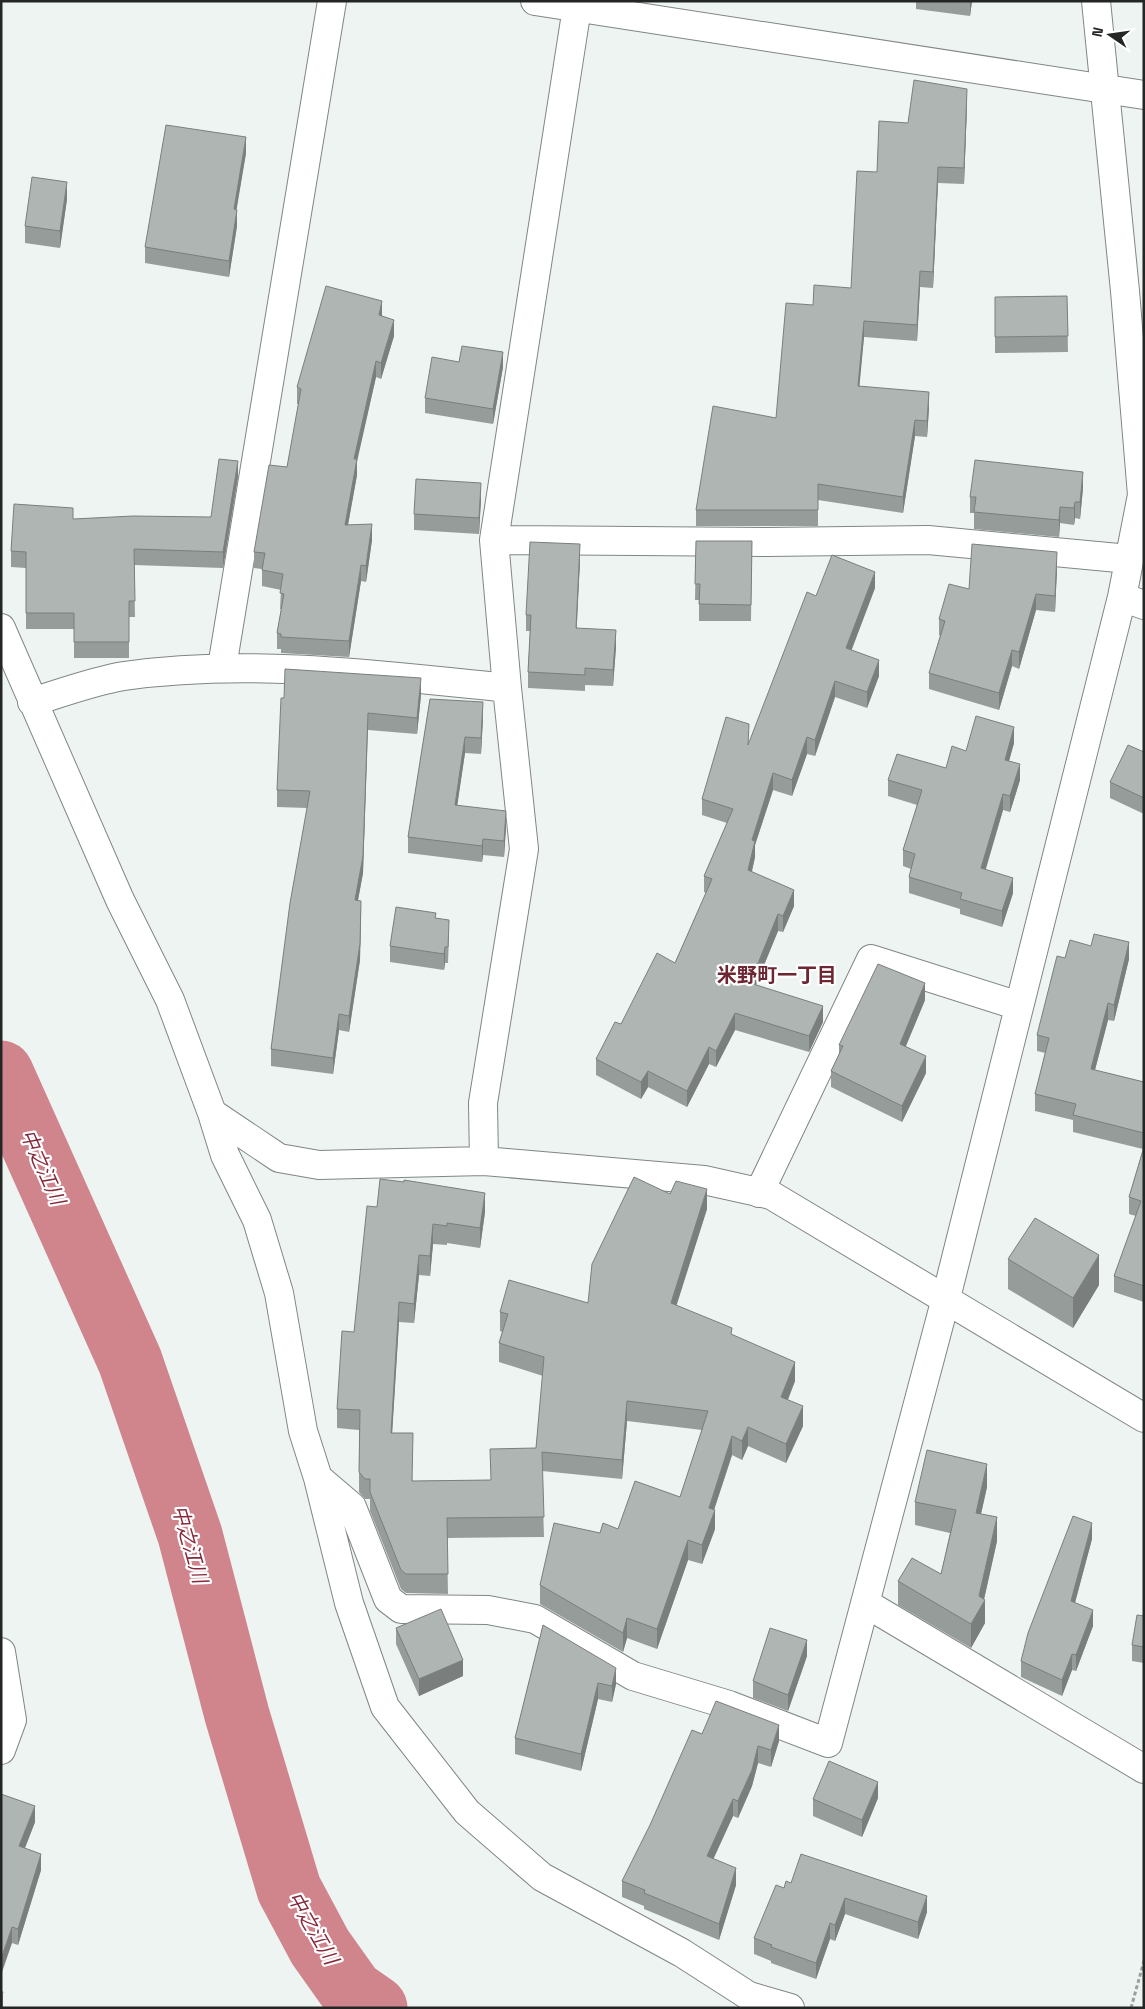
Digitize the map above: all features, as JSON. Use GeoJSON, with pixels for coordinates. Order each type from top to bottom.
{"type":"FeatureCollection","features":[{"type":"Feature","properties":{"kind":"street"},"geometry":{"type":"LineString","coordinates":[[222,668],[332,1]]}},
{"type":"Feature","properties":{"kind":"street"},"geometry":{"type":"LineString","coordinates":[[535,1],[577,4],[1144,95]]}},
{"type":"Feature","properties":{"kind":"street"},"geometry":{"type":"LineString","coordinates":[[318,1478],[352,1507],[388,1599],[401,1610],[488,1610],[535,1619],[633,1676],[730,1705],[828,1743],[946,1298],[1019,1006],[1133,601],[1129,559],[1142,495],[1126,292],[1096,1]]}},
{"type":"Feature","properties":{"kind":"street"},"geometry":{"type":"LineString","coordinates":[[484,1161],[484,1103],[524,849],[506,688],[494,540],[577,4]]}},
{"type":"Feature","properties":{"kind":"street"},"geometry":{"type":"LineString","coordinates":[[494,540],[768,542],[928,540],[1129,559]]}},
{"type":"Feature","properties":{"kind":"street"},"geometry":{"type":"LineString","coordinates":[[1,628],[120,900],[170,1000],[212,1113],[224,1155],[257,1220],[279,1293],[303,1431],[318,1478],[350,1602],[385,1707],[467,1812],[542,1877],[682,1953],[750,1996],[790,2008]]}},
{"type":"Feature","properties":{"kind":"street"},"geometry":{"type":"LineString","coordinates":[[32,702],[122,676],[222,668],[384,675],[506,688]]}},
{"type":"Feature","properties":{"kind":"street"},"geometry":{"type":"LineString","coordinates":[[759,1192],[871,959],[1019,1006]]}},
{"type":"Feature","properties":{"kind":"street"},"geometry":{"type":"LineString","coordinates":[[212,1113],[279,1158],[311,1164],[484,1161],[704,1180],[771,1195],[1144,1418]]}},
{"type":"Feature","properties":{"kind":"street"},"geometry":{"type":"LineString","coordinates":[[865,1603],[1144,1770]]}},
{"type":"Feature","properties":{"kind":"street"},"geometry":{"type":"LineString","coordinates":[[1,1652],[12,1720],[1,1750]]}},
{"type":"Feature","properties":{"kind":"path"},"geometry":{"type":"LineString","coordinates":[[1131,2008],[1144,1961]]}},
{"type":"Feature","properties":{"kind":"building"},"geometry":{"type":"Polygon","coordinates":[[[914,80],[967,89],[964,168],[938,167],[933,272],[920,271],[917,325],[864,321],[858,386],[929,392],[927,421],[915,420],[903,497],[818,484],[818,510],[696,510],[713,406],[776,418],[786,303],[813,305],[814,285],[851,288],[857,171],[877,172],[879,121],[908,123],[914,80]]]}},
{"type":"Feature","properties":{"kind":"building"},"geometry":{"type":"Polygon","coordinates":[[[166,125],[246,137],[234,209],[237,210],[229,261],[145,247],[166,125]]]}},
{"type":"Feature","properties":{"kind":"building"},"geometry":{"type":"Polygon","coordinates":[[[32,177],[67,182],[60,231],[25,226],[32,177]]]}},
{"type":"Feature","properties":{"kind":"building"},"geometry":{"type":"Polygon","coordinates":[[[326,286],[382,301],[379,315],[394,320],[381,363],[376,361],[354,459],[357,459],[345,525],[372,524],[366,566],[361,565],[349,641],[281,637],[281,634],[277,633],[284,594],[280,593],[283,574],[262,570],[265,553],[254,552],[269,465],[287,467],[301,389],[297,387],[326,286]]]}},
{"type":"Feature","properties":{"kind":"building"},"geometry":{"type":"Polygon","coordinates":[[[1067,296],[1068,336],[995,337],[995,297],[1067,296]]]}},
{"type":"Feature","properties":{"kind":"building"},"geometry":{"type":"Polygon","coordinates":[[[462,346],[503,352],[493,409],[425,398],[432,357],[459,362],[462,346]]]}},
{"type":"Feature","properties":{"kind":"building"},"geometry":{"type":"Polygon","coordinates":[[[219,459],[238,461],[223,552],[134,549],[135,601],[129,601],[129,642],[74,642],[74,613],[26,613],[26,552],[11,551],[14,504],[73,508],[73,519],[133,516],[211,517],[219,459]]]}},
{"type":"Feature","properties":{"kind":"building"},"geometry":{"type":"Polygon","coordinates":[[[975,460],[1083,472],[1080,502],[1075,502],[1074,508],[1060,507],[1059,520],[974,512],[976,497],[970,497],[975,460]]]}},
{"type":"Feature","properties":{"kind":"building"},"geometry":{"type":"Polygon","coordinates":[[[416,479],[481,483],[479,518],[414,514],[416,479]]]}},
{"type":"Feature","properties":{"kind":"building"},"geometry":{"type":"Polygon","coordinates":[[[696,541],[752,541],[751,605],[699,604],[700,584],[695,584],[696,541]]]}},
{"type":"Feature","properties":{"kind":"building"},"geometry":{"type":"Polygon","coordinates":[[[530,542],[580,544],[576,628],[616,630],[613,670],[585,668],[585,675],[528,672],[531,615],[526,615],[530,542]]]}},
{"type":"Feature","properties":{"kind":"building"},"geometry":{"type":"Polygon","coordinates":[[[972,544],[1057,552],[1055,596],[1036,594],[1019,652],[1012,650],[999,693],[929,673],[945,621],[939,619],[949,584],[969,589],[972,544]]]}},
{"type":"Feature","properties":{"kind":"building"},"geometry":{"type":"Polygon","coordinates":[[[832,555],[875,572],[846,648],[879,660],[867,692],[835,681],[815,740],[807,737],[792,780],[773,773],[752,840],[755,841],[748,870],[794,890],[783,916],[778,914],[750,983],[823,1006],[809,1036],[735,1013],[716,1051],[709,1047],[687,1091],[648,1071],[641,1082],[596,1059],[615,1022],[621,1024],[657,953],[675,963],[712,879],[704,876],[733,809],[702,799],[726,717],[749,724],[748,745],[807,592],[816,596],[832,555]]]}},
{"type":"Feature","properties":{"kind":"building"},"geometry":{"type":"Polygon","coordinates":[[[285,669],[421,678],[417,718],[368,713],[363,856],[355,900],[361,901],[360,944],[349,1016],[339,1014],[333,1058],[271,1049],[290,903],[310,791],[277,790],[281,698],[284,698],[285,669]]]}},
{"type":"Feature","properties":{"kind":"building"},"geometry":{"type":"Polygon","coordinates":[[[430,699],[483,702],[481,738],[465,737],[455,805],[506,811],[504,841],[483,839],[482,846],[408,837],[430,699]]]}},
{"type":"Feature","properties":{"kind":"building"},"geometry":{"type":"Polygon","coordinates":[[[976,716],[1014,727],[1005,760],[1020,764],[1010,796],[1003,794],[981,868],[1013,878],[1002,911],[960,899],[962,893],[909,877],[915,854],[903,850],[922,790],[888,780],[897,754],[946,768],[952,746],[966,751],[976,716]]]}},
{"type":"Feature","properties":{"kind":"building"},"geometry":{"type":"Polygon","coordinates":[[[1128,745],[1144,752],[1144,798],[1110,782],[1128,745]]]}},
{"type":"Feature","properties":{"kind":"building"},"geometry":{"type":"Polygon","coordinates":[[[396,907],[436,913],[435,918],[449,920],[448,947],[445,947],[444,954],[390,946],[396,907]]]}},
{"type":"Feature","properties":{"kind":"building"},"geometry":{"type":"Polygon","coordinates":[[[1094,934],[1129,942],[1114,1005],[1108,1003],[1091,1069],[1144,1082],[1144,1133],[1073,1115],[1076,1104],[1035,1094],[1049,1038],[1037,1035],[1057,956],[1065,958],[1070,940],[1091,946],[1094,934]]]}},
{"type":"Feature","properties":{"kind":"building"},"geometry":{"type":"Polygon","coordinates":[[[878,964],[925,983],[900,1044],[926,1056],[902,1106],[831,1071],[843,1046],[839,1045],[878,964]]]}},
{"type":"Feature","properties":{"kind":"building"},"geometry":{"type":"Polygon","coordinates":[[[1144,1147],[1144,1286],[1114,1276],[1141,1201],[1129,1197],[1144,1147]]]}},
{"type":"Feature","properties":{"kind":"building"},"geometry":{"type":"Polygon","coordinates":[[[634,1177],[670,1194],[676,1181],[707,1189],[671,1303],[732,1328],[731,1334],[795,1362],[781,1397],[803,1406],[786,1444],[748,1427],[742,1441],[732,1436],[709,1508],[715,1510],[702,1545],[688,1540],[657,1629],[627,1618],[623,1633],[540,1585],[554,1523],[600,1533],[603,1523],[618,1529],[635,1481],[680,1497],[708,1411],[627,1401],[622,1460],[542,1452],[544,1517],[447,1518],[448,1574],[406,1574],[401,1570],[370,1492],[370,1479],[365,1479],[359,1472],[360,1410],[337,1409],[342,1331],[354,1332],[367,1206],[377,1207],[380,1179],[404,1182],[404,1180],[485,1193],[480,1228],[447,1223],[447,1226],[433,1224],[430,1256],[419,1255],[414,1304],[399,1302],[391,1433],[413,1433],[412,1481],[491,1480],[490,1449],[536,1448],[544,1357],[499,1343],[508,1314],[500,1312],[509,1280],[588,1303],[592,1264],[634,1177]]]}},
{"type":"Feature","properties":{"kind":"building"},"geometry":{"type":"Polygon","coordinates":[[[1035,1218],[1099,1255],[1073,1298],[1008,1259],[1035,1218]]]}},
{"type":"Feature","properties":{"kind":"building"},"geometry":{"type":"Polygon","coordinates":[[[927,1450],[987,1464],[976,1513],[997,1517],[979,1596],[985,1600],[971,1624],[898,1581],[912,1558],[941,1574],[956,1510],[915,1502],[927,1450]]]}},
{"type":"Feature","properties":{"kind":"building"},"geometry":{"type":"Polygon","coordinates":[[[1073,1516],[1092,1523],[1071,1601],[1093,1610],[1076,1655],[1072,1654],[1062,1680],[1021,1661],[1028,1633],[1073,1516]]]}},
{"type":"Feature","properties":{"kind":"building"},"geometry":{"type":"Polygon","coordinates":[[[441,1609],[463,1660],[419,1679],[396,1628],[441,1609]]]}},
{"type":"Feature","properties":{"kind":"building"},"geometry":{"type":"Polygon","coordinates":[[[1137,1615],[1144,1616],[1144,1647],[1132,1645],[1137,1615]]]}},
{"type":"Feature","properties":{"kind":"building"},"geometry":{"type":"Polygon","coordinates":[[[543,1625],[616,1668],[612,1686],[598,1683],[581,1754],[515,1738],[543,1625]]]}},
{"type":"Feature","properties":{"kind":"building"},"geometry":{"type":"Polygon","coordinates":[[[770,1628],[807,1640],[788,1695],[753,1681],[770,1628]]]}},
{"type":"Feature","properties":{"kind":"building"},"geometry":{"type":"Polygon","coordinates":[[[716,1701],[779,1725],[771,1750],[758,1746],[752,1770],[738,1801],[733,1799],[707,1856],[736,1868],[719,1924],[644,1893],[645,1890],[622,1881],[650,1825],[692,1730],[702,1734],[716,1701]]]}},
{"type":"Feature","properties":{"kind":"building"},"geometry":{"type":"Polygon","coordinates":[[[829,1761],[878,1782],[862,1820],[813,1799],[829,1761]]]}},
{"type":"Feature","properties":{"kind":"building"},"geometry":{"type":"Polygon","coordinates":[[[1,1794],[35,1806],[19,1846],[41,1854],[18,1929],[12,1927],[1,1959],[1,1794]]]}},
{"type":"Feature","properties":{"kind":"building"},"geometry":{"type":"Polygon","coordinates":[[[801,1854],[927,1896],[918,1922],[845,1898],[835,1925],[830,1923],[816,1963],[771,1947],[772,1945],[754,1938],[776,1885],[784,1888],[786,1881],[791,1883],[801,1854]]]}},
{"type":"Feature","properties":{"kind":"waterway","name":"中之江川"},"geometry":{"type":"LineString","coordinates":[[1,1073],[130,1361],[190,1535],[237,1715],[289,1889],[320,1947],[352,1992],[375,2008]]}},
{"type":"Feature","properties":{"kind":"district","name":"米野町一丁目"},"geometry":{"type":"Point","coordinates":[777,975]}}]}
